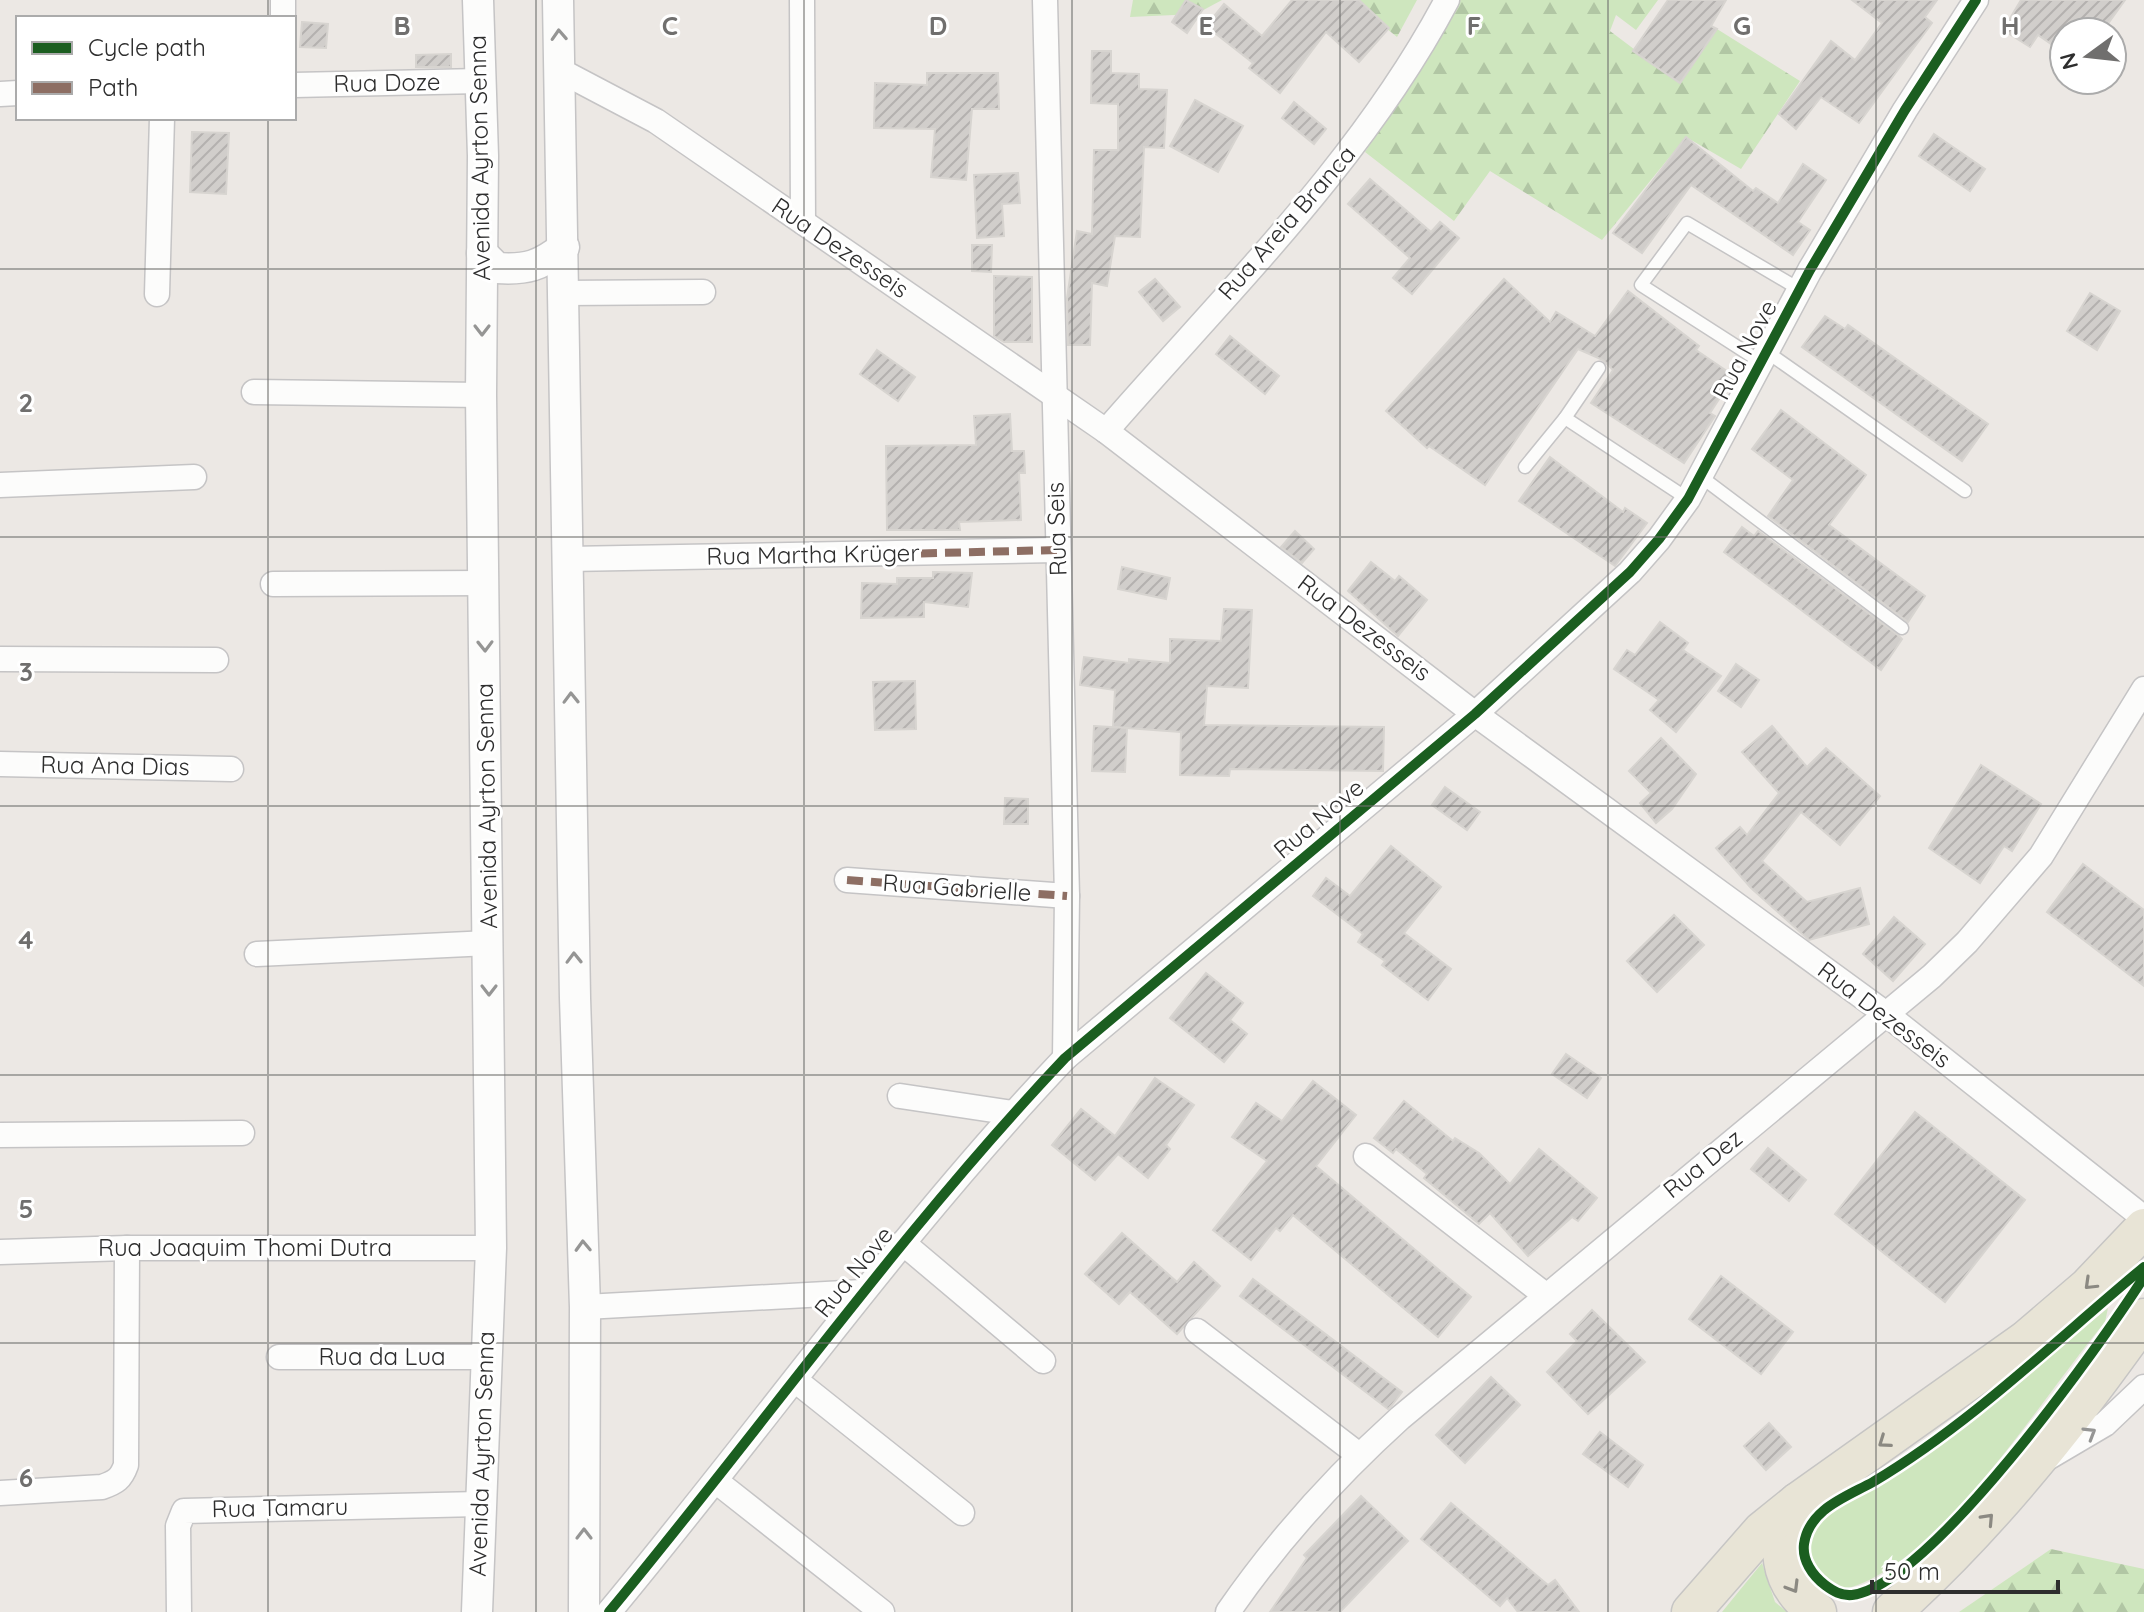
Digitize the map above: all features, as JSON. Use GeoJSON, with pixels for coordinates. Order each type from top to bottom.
{"type":"FeatureCollection","features":[{"type":"Feature","properties":{"kind":"main road"},"geometry":{"type":"LineString","coordinates":[[1691,1612],[1762,1531],[2026,1340],[2088,1287],[2144,1228]]}},
{"type":"Feature","properties":{"kind":"main road"},"geometry":{"type":"LineString","coordinates":[[1892,1612],[1947,1563],[2030,1469],[2144,1318]]}},
{"type":"Feature","properties":{"kind":"main road"},"geometry":{"type":"LineString","coordinates":[[1798,1502],[1786,1521],[1781,1541],[1782,1563],[1789,1584],[1802,1601],[1817,1612]]}},
{"type":"Feature","properties":{"kind":"street","name":"Avenida Ayrton Senna"},"geometry":{"type":"LineString","coordinates":[[477,1612],[491,1248],[478,0]]}},
{"type":"Feature","properties":{"kind":"street"},"geometry":{"type":"LineString","coordinates":[[558,0],[575,998],[585,1307],[584,1612]]}},
{"type":"Feature","properties":{"kind":"street"},"geometry":{"type":"LineString","coordinates":[[802,0],[803,222]]}},
{"type":"Feature","properties":{"kind":"street","name":"Rua Seis"},"geometry":{"type":"LineString","coordinates":[[1045,0],[1067,896],[1065,1058]]}},
{"type":"Feature","properties":{"kind":"street","name":"Rua Areia Branca"},"geometry":{"type":"LineString","coordinates":[[1106,431],[1354,146],[1419,54],[1447,0]]}},
{"type":"Feature","properties":{"kind":"street","name":"Rua Nove"},"geometry":{"type":"LineString","coordinates":[[609,1612],[717,1482],[862,1292],[1013,1113],[1065,1058],[1475,714],[1630,572],[1688,499],[1799,289],[1905,110],[1976,0]]}},
{"type":"Feature","properties":{"kind":"street","name":"Rua Dezesseis"},"geometry":{"type":"LineString","coordinates":[[561,71],[656,121],[1106,431],[1475,714],[1886,1014],[2144,1218]]}},
{"type":"Feature","properties":{"kind":"street","name":"Rua Doze"},"geometry":{"type":"LineString","coordinates":[[296,85],[480,81]]}},
{"type":"Feature","properties":{"kind":"street"},"geometry":{"type":"LineString","coordinates":[[157,294],[162,120]]}},
{"type":"Feature","properties":{"kind":"street"},"geometry":{"type":"LineString","coordinates":[[482,253],[497,268],[528,270],[542,264],[564,247]]}},
{"type":"Feature","properties":{"kind":"street"},"geometry":{"type":"LineString","coordinates":[[564,293],[703,292]]}},
{"type":"Feature","properties":{"kind":"street"},"geometry":{"type":"LineString","coordinates":[[254,392],[481,395]]}},
{"type":"Feature","properties":{"kind":"street"},"geometry":{"type":"LineString","coordinates":[[0,485],[194,477]]}},
{"type":"Feature","properties":{"kind":"street","name":"Rua Martha Krüger"},"geometry":{"type":"LineString","coordinates":[[568,559],[1057,550]]}},
{"type":"Feature","properties":{"kind":"street"},"geometry":{"type":"LineString","coordinates":[[273,584],[485,583]]}},
{"type":"Feature","properties":{"kind":"street"},"geometry":{"type":"LineString","coordinates":[[0,659],[216,660]]}},
{"type":"Feature","properties":{"kind":"street","name":"Rua Dez"},"geometry":{"type":"LineString","coordinates":[[1228,1612],[1260,1565],[1359,1455],[1544,1294],[1886,1014],[1967,942],[2041,856],[2144,689]]}},
{"type":"Feature","properties":{"kind":"street","name":"Rua Ana Dias"},"geometry":{"type":"LineString","coordinates":[[0,764],[231,769]]}},
{"type":"Feature","properties":{"kind":"street","name":"Rua Gabrielle"},"geometry":{"type":"LineString","coordinates":[[847,880],[1067,896]]}},
{"type":"Feature","properties":{"kind":"street"},"geometry":{"type":"LineString","coordinates":[[257,954],[489,943]]}},
{"type":"Feature","properties":{"kind":"street"},"geometry":{"type":"LineString","coordinates":[[900,1096],[1013,1113]]}},
{"type":"Feature","properties":{"kind":"street"},"geometry":{"type":"LineString","coordinates":[[0,1135],[242,1133]]}},
{"type":"Feature","properties":{"kind":"street"},"geometry":{"type":"LineString","coordinates":[[1366,1156],[1544,1294]]}},
{"type":"Feature","properties":{"kind":"street"},"geometry":{"type":"LineString","coordinates":[[903,1243],[1043,1361]]}},
{"type":"Feature","properties":{"kind":"street"},"geometry":{"type":"LineString","coordinates":[[0,1493],[102,1487],[117,1482],[122,1476],[126,1465],[127,1248]]}},
{"type":"Feature","properties":{"kind":"street","name":"Rua Joaquim Thomi Dutra"},"geometry":{"type":"LineString","coordinates":[[0,1252],[127,1248],[491,1248]]}},
{"type":"Feature","properties":{"kind":"street"},"geometry":{"type":"LineString","coordinates":[[585,1307],[862,1292]]}},
{"type":"Feature","properties":{"kind":"street"},"geometry":{"type":"LineString","coordinates":[[1197,1331],[1359,1455]]}},
{"type":"Feature","properties":{"kind":"street","name":"Rua da Lua"},"geometry":{"type":"LineString","coordinates":[[279,1357],[486,1357]]}},
{"type":"Feature","properties":{"kind":"street"},"geometry":{"type":"LineString","coordinates":[[795,1380],[962,1513]]}},
{"type":"Feature","properties":{"kind":"street"},"geometry":{"type":"LineString","coordinates":[[2030,1469],[2105,1424],[2144,1387]]}},
{"type":"Feature","properties":{"kind":"street"},"geometry":{"type":"LineString","coordinates":[[717,1482],[882,1612]]}},
{"type":"Feature","properties":{"kind":"street","name":"Rua Tamaru"},"geometry":{"type":"LineString","coordinates":[[179,1612],[178,1526],[184,1511],[479,1504]]}},
{"type":"Feature","properties":{"kind":"lane"},"geometry":{"type":"LineString","coordinates":[[1799,289],[1687,223],[1641,285],[1764,357],[1965,491]]}},
{"type":"Feature","properties":{"kind":"lane"},"geometry":{"type":"LineString","coordinates":[[1525,467],[1565,418],[1599,368]]}},
{"type":"Feature","properties":{"kind":"lane"},"geometry":{"type":"LineString","coordinates":[[1565,418],[1688,499]]}},
{"type":"Feature","properties":{"kind":"lane"},"geometry":{"type":"LineString","coordinates":[[1700,476],[1902,628]]}},
{"type":"Feature","properties":{"kind":"green space"},"geometry":{"type":"Polygon","coordinates":[[[1133,0],[1222,0],[1196,14],[1130,17],[1133,0]]]}},
{"type":"Feature","properties":{"kind":"green space"},"geometry":{"type":"Polygon","coordinates":[[[1352,0],[1417,0],[1397,37],[1352,0]]]}},
{"type":"Feature","properties":{"kind":"green space"},"geometry":{"type":"Polygon","coordinates":[[[1460,0],[1658,0],[1636,30],[1616,15],[1610,31],[1679,83],[1717,29],[1800,81],[1741,169],[1686,137],[1602,240],[1490,171],[1454,221],[1365,152],[1460,0]]]}},
{"type":"Feature","properties":{"kind":"green space"},"geometry":{"type":"Polygon","coordinates":[[[2108,1308],[2105,1322],[1987,1475],[1917,1548],[1881,1574],[1845,1589],[1823,1573],[1813,1558],[1810,1541],[1818,1524],[1826,1516],[1888,1481],[2108,1308]]]}},
{"type":"Feature","properties":{"kind":"green space"},"geometry":{"type":"Polygon","coordinates":[[[2051,1549],[2144,1569],[2144,1612],[1959,1612],[2051,1549]]]}},
{"type":"Feature","properties":{"kind":"green space"},"geometry":{"type":"Polygon","coordinates":[[[1762,1563],[1775,1602],[1787,1612],[1722,1612],[1762,1563]]]}},
{"type":"Feature","properties":{"kind":"building"},"geometry":{"type":"Polygon","coordinates":[[[1186,0],[1203,9],[1187,33],[1172,22],[1186,0]]]}},
{"type":"Feature","properties":{"kind":"building"},"geometry":{"type":"Polygon","coordinates":[[[1292,0],[1359,0],[1389,28],[1359,62],[1326,32],[1280,93],[1249,68],[1253,63],[1206,26],[1224,4],[1262,36],[1292,0]]]}},
{"type":"Feature","properties":{"kind":"building"},"geometry":{"type":"Polygon","coordinates":[[[1668,0],[1726,0],[1711,26],[1717,29],[1680,83],[1633,51],[1668,0]]]}},
{"type":"Feature","properties":{"kind":"building"},"geometry":{"type":"Polygon","coordinates":[[[1852,0],[1937,0],[1925,17],[1932,23],[1859,123],[1821,97],[1796,129],[1779,114],[1831,41],[1855,60],[1882,23],[1852,0]]]}},
{"type":"Feature","properties":{"kind":"building"},"geometry":{"type":"Polygon","coordinates":[[[2021,0],[2125,0],[2114,16],[2048,16],[2048,42],[2038,35],[2030,47],[2003,30],[2021,0]]]}},
{"type":"Feature","properties":{"kind":"building"},"geometry":{"type":"Polygon","coordinates":[[[302,22],[328,24],[326,48],[300,47],[302,22]]]}},
{"type":"Feature","properties":{"kind":"building"},"geometry":{"type":"Polygon","coordinates":[[[1092,51],[1111,51],[1111,73],[1139,74],[1139,89],[1167,90],[1164,148],[1144,147],[1140,237],[1115,236],[1107,286],[1092,283],[1090,345],[1068,345],[1067,298],[1077,231],[1092,234],[1094,150],[1118,150],[1118,104],[1091,103],[1092,51]]]}},
{"type":"Feature","properties":{"kind":"building"},"geometry":{"type":"Polygon","coordinates":[[[451,54],[451,67],[416,67],[416,55],[451,54]]]}},
{"type":"Feature","properties":{"kind":"building"},"geometry":{"type":"Polygon","coordinates":[[[927,73],[998,73],[999,109],[972,109],[966,180],[931,177],[935,129],[874,128],[875,83],[927,85],[927,73]]]}},
{"type":"Feature","properties":{"kind":"building"},"geometry":{"type":"Polygon","coordinates":[[[1195,100],[1243,126],[1218,172],[1170,146],[1195,100]]]}},
{"type":"Feature","properties":{"kind":"building"},"geometry":{"type":"Polygon","coordinates":[[[1294,102],[1326,129],[1314,144],[1282,118],[1294,102]]]}},
{"type":"Feature","properties":{"kind":"building"},"geometry":{"type":"Polygon","coordinates":[[[192,132],[229,133],[226,194],[190,192],[192,132]]]}},
{"type":"Feature","properties":{"kind":"building"},"geometry":{"type":"Polygon","coordinates":[[[1934,134],[1985,169],[1970,191],[1919,156],[1934,134]]]}},
{"type":"Feature","properties":{"kind":"building"},"geometry":{"type":"Polygon","coordinates":[[[1686,137],[1753,191],[1756,188],[1778,203],[1803,164],[1826,180],[1798,222],[1810,230],[1793,255],[1691,185],[1642,253],[1613,233],[1686,137]]]}},
{"type":"Feature","properties":{"kind":"building"},"geometry":{"type":"Polygon","coordinates":[[[1018,173],[1020,203],[1002,204],[1004,236],[977,238],[974,175],[1018,173]]]}},
{"type":"Feature","properties":{"kind":"building"},"geometry":{"type":"Polygon","coordinates":[[[1370,179],[1431,232],[1440,222],[1459,238],[1412,294],[1393,278],[1410,258],[1348,204],[1370,179]]]}},
{"type":"Feature","properties":{"kind":"building"},"geometry":{"type":"Polygon","coordinates":[[[972,245],[992,245],[991,272],[972,271],[972,245]]]}},
{"type":"Feature","properties":{"kind":"building"},"geometry":{"type":"Polygon","coordinates":[[[994,276],[1032,277],[1032,342],[1004,342],[994,336],[994,276]]]}},
{"type":"Feature","properties":{"kind":"building"},"geometry":{"type":"Polygon","coordinates":[[[1155,279],[1180,307],[1163,321],[1139,292],[1155,279]]]}},
{"type":"Feature","properties":{"kind":"building"},"geometry":{"type":"Polygon","coordinates":[[[1504,279],[1550,322],[1556,312],[1595,336],[1628,291],[1699,346],[1696,350],[1734,376],[1710,413],[1715,416],[1684,463],[1591,403],[1613,370],[1603,360],[1578,349],[1485,485],[1429,446],[1427,448],[1386,411],[1504,279]]]}},
{"type":"Feature","properties":{"kind":"building"},"geometry":{"type":"Polygon","coordinates":[[[2090,293],[2120,311],[2097,350],[2067,331],[2090,293]]]}},
{"type":"Feature","properties":{"kind":"building"},"geometry":{"type":"Polygon","coordinates":[[[1825,316],[1845,329],[1848,325],[1988,424],[1962,461],[1802,347],[1825,316]]]}},
{"type":"Feature","properties":{"kind":"building"},"geometry":{"type":"Polygon","coordinates":[[[1230,336],[1279,376],[1265,394],[1216,354],[1230,336]]]}},
{"type":"Feature","properties":{"kind":"building"},"geometry":{"type":"Polygon","coordinates":[[[877,350],[915,377],[898,401],[860,374],[877,350]]]}},
{"type":"Feature","properties":{"kind":"building"},"geometry":{"type":"Polygon","coordinates":[[[1781,410],[1866,475],[1829,525],[1925,596],[1908,622],[1768,516],[1793,480],[1752,449],[1781,410]]]}},
{"type":"Feature","properties":{"kind":"building"},"geometry":{"type":"Polygon","coordinates":[[[1010,414],[1012,451],[1024,451],[1025,473],[1019,473],[1021,520],[959,522],[960,530],[887,530],[886,446],[976,445],[974,416],[1010,414]]]}},
{"type":"Feature","properties":{"kind":"building"},"geometry":{"type":"Polygon","coordinates":[[[1550,457],[1623,512],[1625,508],[1647,523],[1615,566],[1519,501],[1550,457]]]}},
{"type":"Feature","properties":{"kind":"building"},"geometry":{"type":"Polygon","coordinates":[[[1742,527],[1754,536],[1758,531],[1902,639],[1881,670],[1724,552],[1742,527]]]}},
{"type":"Feature","properties":{"kind":"building"},"geometry":{"type":"Polygon","coordinates":[[[1295,531],[1314,549],[1302,563],[1281,547],[1295,531]]]}},
{"type":"Feature","properties":{"kind":"building"},"geometry":{"type":"Polygon","coordinates":[[[1371,562],[1395,581],[1399,576],[1427,600],[1398,636],[1348,591],[1371,562]]]}},
{"type":"Feature","properties":{"kind":"building"},"geometry":{"type":"Polygon","coordinates":[[[1122,567],[1170,578],[1166,599],[1118,589],[1122,567]]]}},
{"type":"Feature","properties":{"kind":"building"},"geometry":{"type":"Polygon","coordinates":[[[933,572],[972,573],[968,607],[924,602],[924,617],[861,618],[862,583],[897,584],[897,578],[933,578],[933,572]]]}},
{"type":"Feature","properties":{"kind":"building"},"geometry":{"type":"Polygon","coordinates":[[[1224,609],[1252,610],[1248,688],[1207,686],[1204,725],[1384,727],[1383,771],[1230,769],[1229,776],[1180,775],[1181,732],[1113,727],[1115,690],[1080,685],[1084,657],[1129,663],[1129,659],[1170,663],[1170,639],[1221,641],[1224,609]]]}},
{"type":"Feature","properties":{"kind":"building"},"geometry":{"type":"Polygon","coordinates":[[[1660,622],[1688,643],[1683,650],[1721,676],[1676,732],[1650,710],[1659,700],[1614,669],[1627,650],[1635,655],[1660,622]]]}},
{"type":"Feature","properties":{"kind":"building"},"geometry":{"type":"Polygon","coordinates":[[[1736,664],[1759,680],[1741,707],[1718,691],[1736,664]]]}},
{"type":"Feature","properties":{"kind":"building"},"geometry":{"type":"Polygon","coordinates":[[[915,681],[916,729],[875,730],[873,682],[915,681]]]}},
{"type":"Feature","properties":{"kind":"building"},"geometry":{"type":"Polygon","coordinates":[[[1094,726],[1127,728],[1125,772],[1092,771],[1094,726]]]}},
{"type":"Feature","properties":{"kind":"building"},"geometry":{"type":"Polygon","coordinates":[[[1772,726],[1807,767],[1826,748],[1880,796],[1840,845],[1801,812],[1762,861],[1807,902],[1860,888],[1869,924],[1809,940],[1751,888],[1716,848],[1740,827],[1747,835],[1779,793],[1742,752],[1772,726]]]}},
{"type":"Feature","properties":{"kind":"building"},"geometry":{"type":"Polygon","coordinates":[[[1661,738],[1696,774],[1672,809],[1656,823],[1640,803],[1651,793],[1629,771],[1661,738]]]}},
{"type":"Feature","properties":{"kind":"building"},"geometry":{"type":"Polygon","coordinates":[[[1981,765],[2041,804],[2012,851],[2004,846],[1980,883],[1929,848],[1981,765]]]}},
{"type":"Feature","properties":{"kind":"building"},"geometry":{"type":"Polygon","coordinates":[[[1445,787],[1480,812],[1467,830],[1432,805],[1445,787]]]}},
{"type":"Feature","properties":{"kind":"building"},"geometry":{"type":"Polygon","coordinates":[[[1005,798],[1028,799],[1028,824],[1004,824],[1005,798]]]}},
{"type":"Feature","properties":{"kind":"building"},"geometry":{"type":"Polygon","coordinates":[[[1391,846],[1441,887],[1404,933],[1451,969],[1428,1000],[1382,965],[1385,961],[1358,942],[1363,934],[1313,896],[1326,878],[1350,896],[1391,846]]]}},
{"type":"Feature","properties":{"kind":"building"},"geometry":{"type":"Polygon","coordinates":[[[2083,864],[2144,910],[2144,986],[2047,912],[2083,864]]]}},
{"type":"Feature","properties":{"kind":"building"},"geometry":{"type":"Polygon","coordinates":[[[1674,915],[1704,945],[1657,992],[1627,961],[1674,915]]]}},
{"type":"Feature","properties":{"kind":"building"},"geometry":{"type":"Polygon","coordinates":[[[1894,917],[1925,944],[1893,981],[1863,954],[1894,917]]]}},
{"type":"Feature","properties":{"kind":"building"},"geometry":{"type":"Polygon","coordinates":[[[1206,973],[1243,1003],[1230,1020],[1247,1034],[1224,1062],[1170,1018],[1206,973]]]}},
{"type":"Feature","properties":{"kind":"building"},"geometry":{"type":"Polygon","coordinates":[[[1566,1054],[1601,1078],[1587,1098],[1552,1074],[1566,1054]]]}},
{"type":"Feature","properties":{"kind":"building"},"geometry":{"type":"Polygon","coordinates":[[[1155,1078],[1194,1105],[1166,1145],[1170,1149],[1148,1178],[1118,1154],[1095,1180],[1052,1145],[1081,1109],[1115,1136],[1155,1078]]]}},
{"type":"Feature","properties":{"kind":"building"},"geometry":{"type":"Polygon","coordinates":[[[1313,1081],[1356,1115],[1316,1166],[1471,1297],[1438,1337],[1293,1215],[1280,1231],[1276,1228],[1251,1260],[1213,1230],[1267,1161],[1232,1137],[1256,1103],[1282,1121],[1313,1081]]]}},
{"type":"Feature","properties":{"kind":"building"},"geometry":{"type":"Polygon","coordinates":[[[1404,1101],[1453,1141],[1455,1138],[1479,1153],[1510,1184],[1539,1149],[1597,1198],[1578,1221],[1572,1217],[1528,1256],[1490,1213],[1479,1224],[1424,1178],[1427,1174],[1396,1149],[1393,1153],[1374,1138],[1404,1101]]]}},
{"type":"Feature","properties":{"kind":"building"},"geometry":{"type":"Polygon","coordinates":[[[1915,1112],[2025,1200],[1945,1302],[1835,1214],[1915,1112]]]}},
{"type":"Feature","properties":{"kind":"building"},"geometry":{"type":"Polygon","coordinates":[[[1768,1148],[1806,1180],[1789,1201],[1751,1169],[1768,1148]]]}},
{"type":"Feature","properties":{"kind":"building"},"geometry":{"type":"Polygon","coordinates":[[[1122,1233],[1177,1282],[1194,1262],[1220,1286],[1177,1334],[1130,1292],[1119,1304],[1085,1274],[1122,1233]]]}},
{"type":"Feature","properties":{"kind":"building"},"geometry":{"type":"Polygon","coordinates":[[[1721,1276],[1793,1332],[1761,1374],[1689,1319],[1721,1276]]]}},
{"type":"Feature","properties":{"kind":"building"},"geometry":{"type":"Polygon","coordinates":[[[1253,1279],[1402,1392],[1392,1405],[1388,1409],[1240,1296],[1253,1279]]]}},
{"type":"Feature","properties":{"kind":"building"},"geometry":{"type":"Polygon","coordinates":[[[1592,1310],[1645,1362],[1588,1414],[1547,1372],[1577,1341],[1570,1334],[1592,1310]]]}},
{"type":"Feature","properties":{"kind":"building"},"geometry":{"type":"Polygon","coordinates":[[[1491,1377],[1520,1405],[1465,1463],[1436,1435],[1491,1377]]]}},
{"type":"Feature","properties":{"kind":"building"},"geometry":{"type":"Polygon","coordinates":[[[1769,1423],[1791,1447],[1766,1470],[1744,1446],[1769,1423]]]}},
{"type":"Feature","properties":{"kind":"building"},"geometry":{"type":"Polygon","coordinates":[[[1600,1432],[1643,1465],[1628,1487],[1583,1454],[1600,1432]]]}},
{"type":"Feature","properties":{"kind":"building"},"geometry":{"type":"Polygon","coordinates":[[[1361,1496],[1408,1541],[1340,1612],[1270,1612],[1307,1558],[1304,1555],[1361,1496]]]}},
{"type":"Feature","properties":{"kind":"building"},"geometry":{"type":"Polygon","coordinates":[[[1451,1503],[1548,1585],[1555,1580],[1579,1612],[1518,1612],[1507,1598],[1500,1606],[1421,1539],[1451,1503]]]}},
{"type":"Feature","properties":{"kind":"marked path"},"geometry":{"type":"LineString","coordinates":[[897,554],[1057,550]]}},
{"type":"Feature","properties":{"kind":"marked path"},"geometry":{"type":"LineString","coordinates":[[847,880],[1067,896]]}},
{"type":"Feature","properties":{"kind":"cycle path"},"geometry":{"type":"LineString","coordinates":[[609,1612],[889,1261],[1004,1124],[1065,1058],[1475,714],[1630,572],[1659,539],[1688,499],[1810,270],[1905,110],[1976,0]]}},
{"type":"Feature","properties":{"kind":"cycle path"},"geometry":{"type":"LineString","coordinates":[[2144,1267],[1945,1434],[1821,1513],[1807,1532],[1804,1544],[1806,1561],[1816,1577],[1834,1591],[1852,1595],[1885,1582],[1924,1551],[1967,1509],[2053,1406],[2144,1277]]}}]}
